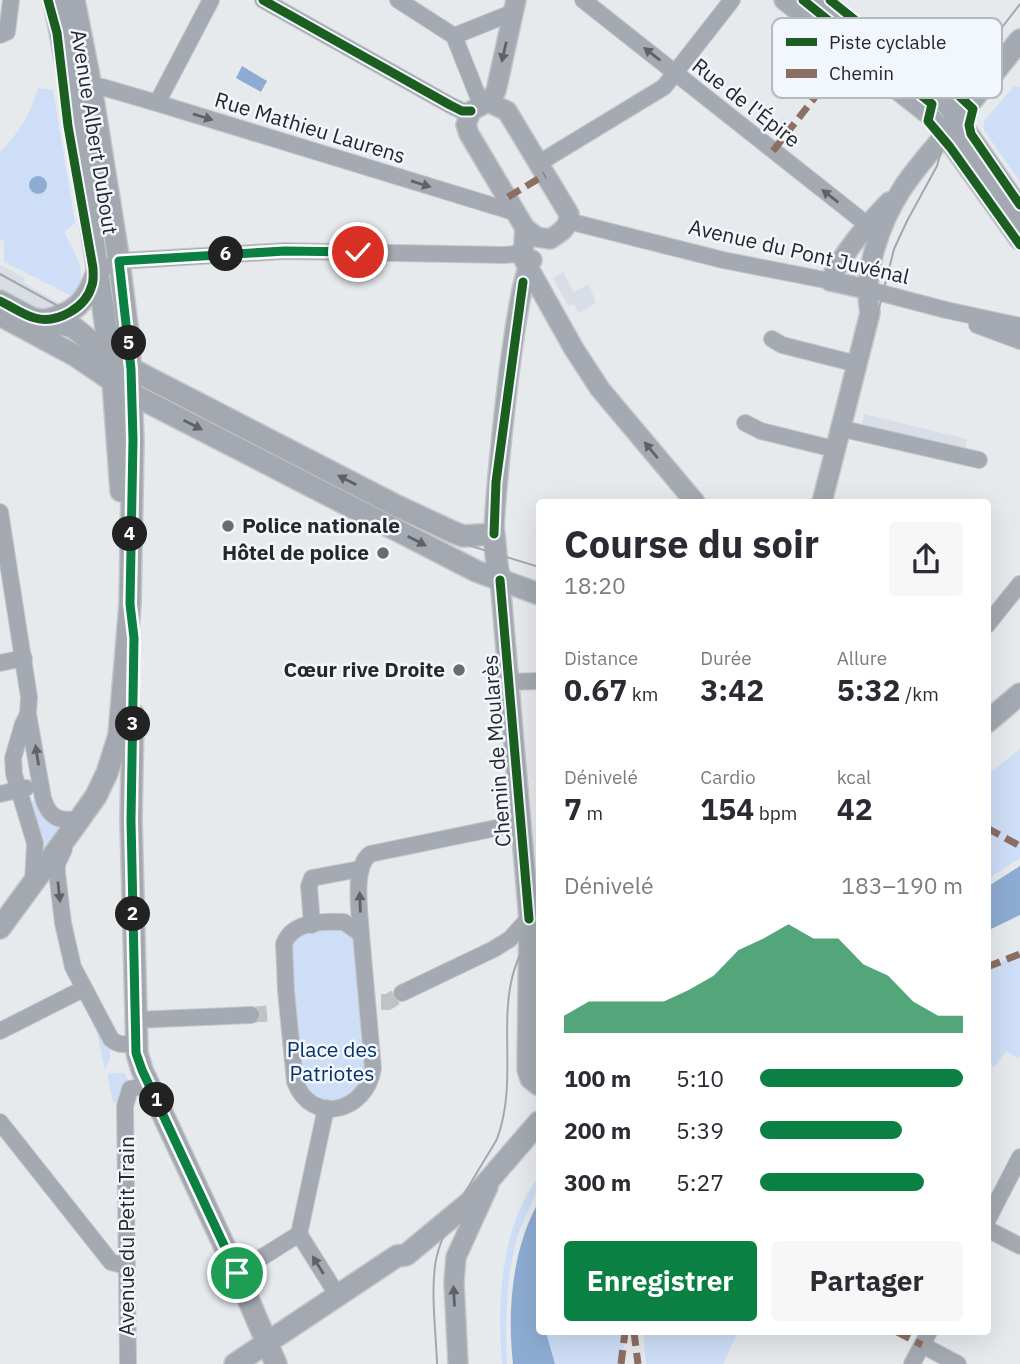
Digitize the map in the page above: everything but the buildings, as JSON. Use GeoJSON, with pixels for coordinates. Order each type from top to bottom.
{"type":"FeatureCollection","features":[{"type":"Feature","properties":{"kind":"main road","name":"Avenue Albert Dubout"},"geometry":{"type":"LineString","coordinates":[[54,0],[71,90],[113,382],[117,460],[129,566]]}},
{"type":"Feature","properties":{"kind":"main road","name":"Avenue Albert Dubout"},"geometry":{"type":"LineString","coordinates":[[0,928],[96,796],[112,761],[118,736],[130,604],[133,440],[131,369],[116,239],[74,0]]}},
{"type":"Feature","properties":{"kind":"main road"},"geometry":{"type":"LineString","coordinates":[[1002,62],[1020,40]]}},
{"type":"Feature","properties":{"kind":"main road"},"geometry":{"type":"LineString","coordinates":[[953,122],[973,98]]}},
{"type":"Feature","properties":{"kind":"main road"},"geometry":{"type":"LineString","coordinates":[[953,122],[1020,210]]}},
{"type":"Feature","properties":{"kind":"main road"},"geometry":{"type":"LineString","coordinates":[[953,122],[1020,239]]}},
{"type":"Feature","properties":{"kind":"main road"},"geometry":{"type":"LineString","coordinates":[[93,243],[116,239]]}},
{"type":"Feature","properties":{"kind":"main road"},"geometry":{"type":"LineString","coordinates":[[46,320],[62,316],[80,305],[98,270]]}},
{"type":"Feature","properties":{"kind":"main road"},"geometry":{"type":"LineString","coordinates":[[0,301],[32,318],[73,327],[108,356],[131,369],[453,533],[463,536],[494,534]]}},
{"type":"Feature","properties":{"kind":"main road"},"geometry":{"type":"LineString","coordinates":[[4,320],[76,356],[132,394],[410,538],[476,570],[536,592]]}},
{"type":"Feature","properties":{"kind":"main road"},"geometry":{"type":"LineString","coordinates":[[133,440],[148,418],[160,408]]}},
{"type":"Feature","properties":{"kind":"main road","name":"Chemin de Moularès"},"geometry":{"type":"LineString","coordinates":[[494,534],[500,580]]}},
{"type":"Feature","properties":{"kind":"main road"},"geometry":{"type":"LineString","coordinates":[[130,604],[134,638],[131,804],[136,1037],[151,1088],[276,1364]]}},
{"type":"Feature","properties":{"kind":"main road"},"geometry":{"type":"LineString","coordinates":[[991,719],[1020,694]]}},
{"type":"Feature","properties":{"kind":"main road"},"geometry":{"type":"LineString","coordinates":[[96,796],[100,788],[113,785],[127,792],[131,804]]}},
{"type":"Feature","properties":{"kind":"main road"},"geometry":{"type":"LineString","coordinates":[[397,1256],[400,1248],[448,1207],[536,1109]]}},
{"type":"Feature","properties":{"kind":"main road"},"geometry":{"type":"LineString","coordinates":[[235,1364],[397,1256],[406,1255],[471,1202],[536,1126]]}},
{"type":"Feature","properties":{"kind":"street"},"geometry":{"type":"LineString","coordinates":[[4,34],[11,0]]}},
{"type":"Feature","properties":{"kind":"street"},"geometry":{"type":"LineString","coordinates":[[157,103],[211,0]]}},
{"type":"Feature","properties":{"kind":"street"},"geometry":{"type":"LineString","coordinates":[[263,0],[462,111],[480,106],[507,111],[569,214],[569,221],[559,234],[547,239],[525,257]]}},
{"type":"Feature","properties":{"kind":"street"},"geometry":{"type":"LineString","coordinates":[[398,0],[454,36],[480,106]]}},
{"type":"Feature","properties":{"kind":"street","name":"Rue de l'Épire"},"geometry":{"type":"LineString","coordinates":[[583,0],[873,234]]}},
{"type":"Feature","properties":{"kind":"street"},"geometry":{"type":"LineString","coordinates":[[539,163],[664,87],[732,0]]}},
{"type":"Feature","properties":{"kind":"street"},"geometry":{"type":"LineString","coordinates":[[784,0],[807,18]]}},
{"type":"Feature","properties":{"kind":"street"},"geometry":{"type":"LineString","coordinates":[[818,0],[840,18]]}},
{"type":"Feature","properties":{"kind":"street"},"geometry":{"type":"LineString","coordinates":[[515,6],[495,91],[467,125],[469,134],[521,220],[537,237],[547,239]]}},
{"type":"Feature","properties":{"kind":"street"},"geometry":{"type":"LineString","coordinates":[[454,36],[515,6]]}},
{"type":"Feature","properties":{"kind":"street","name":"Rue Mathieu Laurens"},"geometry":{"type":"LineString","coordinates":[[91,86],[157,103],[521,220]]}},
{"type":"Feature","properties":{"kind":"street"},"geometry":{"type":"LineString","coordinates":[[907,98],[933,119],[953,122]]}},
{"type":"Feature","properties":{"kind":"street"},"geometry":{"type":"LineString","coordinates":[[940,98],[953,122]]}},
{"type":"Feature","properties":{"kind":"street"},"geometry":{"type":"LineString","coordinates":[[830,281],[835,270],[873,234],[901,190],[953,122]]}},
{"type":"Feature","properties":{"kind":"street","name":"Chemin de Moularès"},"geometry":{"type":"LineString","coordinates":[[494,534],[496,482],[525,257],[521,220]]}},
{"type":"Feature","properties":{"kind":"street","name":"Avenue du Pont Juvénal"},"geometry":{"type":"LineString","coordinates":[[569,221],[723,260],[830,281],[1020,326]]}},
{"type":"Feature","properties":{"kind":"street"},"geometry":{"type":"LineString","coordinates":[[823,499],[870,313],[866,289],[873,234]]}},
{"type":"Feature","properties":{"kind":"street"},"geometry":{"type":"LineString","coordinates":[[98,270],[119,261],[285,251],[514,254],[525,257],[574,349],[600,389],[692,499]]}},
{"type":"Feature","properties":{"kind":"street"},"geometry":{"type":"LineString","coordinates":[[946,310],[981,327],[1020,341]]}},
{"type":"Feature","properties":{"kind":"street"},"geometry":{"type":"LineString","coordinates":[[772,339],[782,345],[857,364]]}},
{"type":"Feature","properties":{"kind":"street"},"geometry":{"type":"LineString","coordinates":[[745,423],[761,431],[834,449]]}},
{"type":"Feature","properties":{"kind":"street"},"geometry":{"type":"LineString","coordinates":[[839,428],[979,460]]}},
{"type":"Feature","properties":{"kind":"street"},"geometry":{"type":"LineString","coordinates":[[0,512],[29,697],[29,713],[47,809],[64,820],[77,823],[57,864],[57,873],[65,935],[73,967],[83,989],[112,1040],[122,1044],[129,1044],[136,1037],[251,1015]]}},
{"type":"Feature","properties":{"kind":"street","name":"Chemin de Moularès"},"geometry":{"type":"LineString","coordinates":[[500,580],[520,823],[534,913],[527,1069],[530,1079],[536,1084]]}},
{"type":"Feature","properties":{"kind":"street"},"geometry":{"type":"LineString","coordinates":[[991,620],[1020,584]]}},
{"type":"Feature","properties":{"kind":"street"},"geometry":{"type":"LineString","coordinates":[[0,663],[23,658]]}},
{"type":"Feature","properties":{"kind":"street"},"geometry":{"type":"LineString","coordinates":[[510,682],[536,681]]}},
{"type":"Feature","properties":{"kind":"street"},"geometry":{"type":"LineString","coordinates":[[29,713],[23,723],[13,758],[17,791],[36,843],[33,884]]}},
{"type":"Feature","properties":{"kind":"street"},"geometry":{"type":"LineString","coordinates":[[0,794],[41,784]]}},
{"type":"Feature","properties":{"kind":"street"},"geometry":{"type":"LineString","coordinates":[[361,934],[344,922],[312,925],[297,928],[284,944],[280,1012],[298,1090],[310,1102],[326,1108],[351,1104],[362,1095],[371,1079],[373,1068],[374,1003],[361,934],[360,869],[365,859],[370,854],[520,823]]}},
{"type":"Feature","properties":{"kind":"street"},"geometry":{"type":"LineString","coordinates":[[312,925],[309,886],[312,878],[360,869]]}},
{"type":"Feature","properties":{"kind":"street"},"geometry":{"type":"LineString","coordinates":[[402,993],[494,949],[510,939],[534,913]]}},
{"type":"Feature","properties":{"kind":"street"},"geometry":{"type":"LineString","coordinates":[[0,1031],[83,989]]}},
{"type":"Feature","properties":{"kind":"street","name":"Avenue du Petit Train"},"geometry":{"type":"LineString","coordinates":[[128,1364],[125,1106],[130,1090],[142,1086],[151,1088]]}},
{"type":"Feature","properties":{"kind":"street"},"geometry":{"type":"LineString","coordinates":[[326,1108],[299,1234],[338,1296]]}},
{"type":"Feature","properties":{"kind":"street"},"geometry":{"type":"LineString","coordinates":[[0,1122],[111,1262],[126,1266]]}},
{"type":"Feature","properties":{"kind":"street"},"geometry":{"type":"LineString","coordinates":[[991,1214],[1020,1157]]}},
{"type":"Feature","properties":{"kind":"street"},"geometry":{"type":"LineString","coordinates":[[458,1364],[454,1282],[456,1257],[490,1181]]}},
{"type":"Feature","properties":{"kind":"street"},"geometry":{"type":"LineString","coordinates":[[991,1231],[1020,1246]]}},
{"type":"Feature","properties":{"kind":"street"},"geometry":{"type":"LineString","coordinates":[[237,1273],[299,1234]]}},
{"type":"Feature","properties":{"kind":"street"},"geometry":{"type":"LineString","coordinates":[[912,1364],[925,1338],[958,1364]]}},
{"type":"Feature","properties":{"kind":"shaded area"},"geometry":{"type":"Polygon","coordinates":[[[0,265],[25,278],[23,282],[76,313],[121,362],[154,384],[166,405],[129,386],[49,313],[16,296],[13,301],[0,294],[0,265]]]}},
{"type":"Feature","properties":{"kind":"shaded area"},"geometry":{"type":"Polygon","coordinates":[[[563,272],[574,292],[589,284],[596,303],[579,313],[574,304],[569,307],[553,278],[563,272]]]}},
{"type":"Feature","properties":{"kind":"shaded area"},"geometry":{"type":"Polygon","coordinates":[[[864,414],[967,439],[965,451],[862,426],[864,414]]]}},
{"type":"Feature","properties":{"kind":"green space"},"geometry":{"type":"Polygon","coordinates":[[[1014,86],[1020,87],[1020,182],[984,130],[984,121],[1014,86]]]}},
{"type":"Feature","properties":{"kind":"green space"},"geometry":{"type":"Polygon","coordinates":[[[38,88],[53,90],[75,223],[64,232],[81,273],[78,289],[72,296],[4,262],[4,241],[0,240],[0,213],[4,213],[0,212],[0,152],[23,123],[38,88]]]}},
{"type":"Feature","properties":{"kind":"green space"},"geometry":{"type":"Polygon","coordinates":[[[1020,749],[1020,858],[991,877],[991,772],[1020,749]]]}},
{"type":"Feature","properties":{"kind":"green space"},"geometry":{"type":"Polygon","coordinates":[[[37,800],[64,826],[39,864],[27,803],[37,800]]]}},
{"type":"Feature","properties":{"kind":"green space","name":"Place des Patriotes"},"geometry":{"type":"Polygon","coordinates":[[[338,928],[357,939],[367,1070],[358,1092],[336,1103],[313,1097],[299,1080],[291,950],[296,938],[309,931],[338,928]]]}},
{"type":"Feature","properties":{"kind":"green space"},"geometry":{"type":"Polygon","coordinates":[[[1020,954],[1020,1056],[1018,1058],[1006,1051],[994,1067],[991,1065],[991,965],[1020,954]]]}},
{"type":"Feature","properties":{"kind":"green space"},"geometry":{"type":"Polygon","coordinates":[[[92,1011],[110,1046],[109,1061],[105,1069],[92,1011]]]}},
{"type":"Feature","properties":{"kind":"green space"},"geometry":{"type":"Polygon","coordinates":[[[125,1073],[130,1084],[121,1100],[113,1103],[107,1075],[125,1073]]]}},
{"type":"Feature","properties":{"kind":"green space"},"geometry":{"type":"Polygon","coordinates":[[[536,1181],[536,1191],[513,1253],[507,1301],[507,1364],[502,1364],[500,1315],[504,1266],[516,1219],[536,1181]]]}},
{"type":"Feature","properties":{"kind":"green space"},"geometry":{"type":"Polygon","coordinates":[[[547,1335],[625,1335],[622,1364],[555,1364],[547,1335]]]}},
{"type":"Feature","properties":{"kind":"green space"},"geometry":{"type":"Polygon","coordinates":[[[643,1335],[737,1335],[723,1364],[646,1364],[643,1335]]]}},
{"type":"Feature","properties":{"kind":"water"},"geometry":{"type":"Polygon","coordinates":[[[242,66],[267,81],[261,92],[236,78],[242,66]]]}},
{"type":"Feature","properties":{"kind":"water"},"geometry":{"type":"Polygon","coordinates":[[[38,176],[44,179],[47,185],[44,191],[38,194],[32,191],[29,185],[32,179],[38,176]]]}},
{"type":"Feature","properties":{"kind":"water"},"geometry":{"type":"Polygon","coordinates":[[[1020,866],[1020,915],[991,929],[991,884],[1020,866]]]}},
{"type":"Feature","properties":{"kind":"water"},"geometry":{"type":"Polygon","coordinates":[[[536,1207],[536,1335],[547,1335],[555,1364],[513,1364],[511,1301],[517,1259],[536,1207]]]}},
{"type":"Feature","properties":{"kind":"tunnel"},"geometry":{"type":"LineString","coordinates":[[381,1002],[388,1002],[402,993]]}},
{"type":"Feature","properties":{"kind":"tunnel"},"geometry":{"type":"LineString","coordinates":[[251,1015],[273,1013]]}},
{"type":"Feature","properties":{"kind":"tram line"},"geometry":{"type":"LineString","coordinates":[[1002,27],[1020,4]]}},
{"type":"Feature","properties":{"kind":"tram line"},"geometry":{"type":"LineString","coordinates":[[831,499],[894,249],[937,166],[956,98]]}},
{"type":"Feature","properties":{"kind":"tram line"},"geometry":{"type":"LineString","coordinates":[[0,274],[58,306],[122,367],[156,388],[448,539],[536,566]]}},
{"type":"Feature","properties":{"kind":"tram line"},"geometry":{"type":"LineString","coordinates":[[437,1364],[433,1290],[438,1251],[460,1201],[497,1139],[507,1084],[508,1002],[522,950],[536,930]]}},
{"type":"Feature","properties":{"kind":"marked path"},"geometry":{"type":"LineString","coordinates":[[773,151],[814,98]]}},
{"type":"Feature","properties":{"kind":"marked path"},"geometry":{"type":"LineString","coordinates":[[508,197],[545,175]]}},
{"type":"Feature","properties":{"kind":"marked path"},"geometry":{"type":"LineString","coordinates":[[991,830],[1020,846]]}},
{"type":"Feature","properties":{"kind":"marked path"},"geometry":{"type":"LineString","coordinates":[[991,965],[1020,954]]}},
{"type":"Feature","properties":{"kind":"marked path"},"geometry":{"type":"LineString","coordinates":[[621,1364],[625,1335]]}},
{"type":"Feature","properties":{"kind":"marked path"},"geometry":{"type":"LineString","coordinates":[[634,1335],[638,1364]]}},
{"type":"Feature","properties":{"kind":"marked path"},"geometry":{"type":"LineString","coordinates":[[903,1335],[922,1345]]}},
{"type":"Feature","properties":{"kind":"cycle path"},"geometry":{"type":"LineString","coordinates":[[0,301],[31,317],[52,319],[70,312],[84,301],[93,281],[68,126],[57,33],[48,0]]}},
{"type":"Feature","properties":{"kind":"cycle path"},"geometry":{"type":"LineString","coordinates":[[263,0],[450,105],[462,111],[471,111]]}},
{"type":"Feature","properties":{"kind":"cycle path"},"geometry":{"type":"LineString","coordinates":[[803,0],[825,18]]}},
{"type":"Feature","properties":{"kind":"cycle path"},"geometry":{"type":"LineString","coordinates":[[830,0],[852,18]]}},
{"type":"Feature","properties":{"kind":"cycle path"},"geometry":{"type":"LineString","coordinates":[[925,98],[932,104],[928,121],[950,147],[1020,245]]}},
{"type":"Feature","properties":{"kind":"cycle path"},"geometry":{"type":"LineString","coordinates":[[961,98],[973,109],[969,125],[971,134],[1020,205]]}},
{"type":"Feature","properties":{"kind":"cycle path"},"geometry":{"type":"LineString","coordinates":[[119,261],[131,369]]}},
{"type":"Feature","properties":{"kind":"cycle path"},"geometry":{"type":"LineString","coordinates":[[494,534],[496,482],[523,282]]}},
{"type":"Feature","properties":{"kind":"cycle path"},"geometry":{"type":"LineString","coordinates":[[500,580],[529,919]]}},
{"type":"Feature","properties":{"kind":"place","name":"Police nationale"},"geometry":{"type":"Point","coordinates":[228,526]}},
{"type":"Feature","properties":{"kind":"place","name":"Hôtel de police"},"geometry":{"type":"Point","coordinates":[383,553]}},
{"type":"Feature","properties":{"kind":"place","name":"Cœur rive Droite"},"geometry":{"type":"Point","coordinates":[459,670]}},
{"type":"Feature","properties":{"kind":"route"},"geometry":{"type":"LineString","coordinates":[[237,1273],[136,1053],[131,820],[134,638],[129,566],[133,440],[129,341],[119,261],[285,251],[358,252]]}}]}
